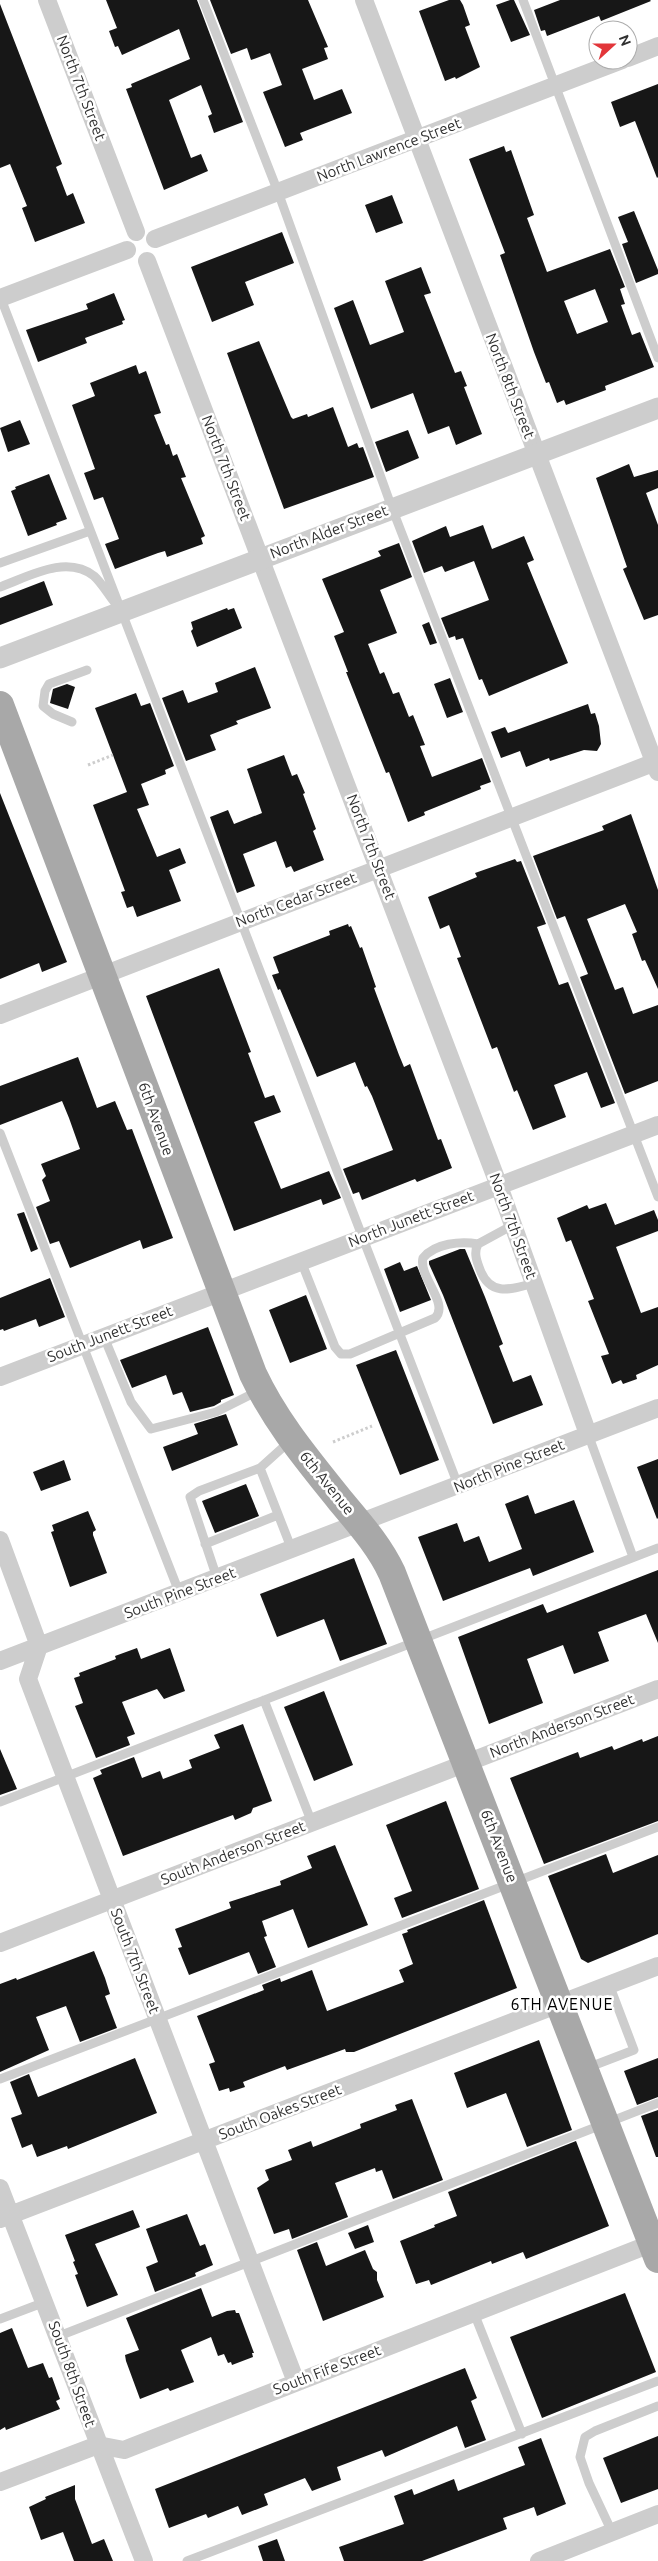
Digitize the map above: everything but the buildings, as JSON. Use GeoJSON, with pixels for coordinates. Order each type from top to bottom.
{"type":"FeatureCollection","features":[{"type":"Feature","properties":{"kind":"main road","name":"6th Avenue"},"geometry":{"type":"LineString","coordinates":[[0,705],[221,1292],[261,1390],[292,1440],[360,1524],[386,1562],[467,1763],[606,2124],[656,2248]]}},
{"type":"Feature","properties":{"kind":"street","name":"North 7th Street"},"geometry":{"type":"LineString","coordinates":[[47,0],[136,232]]}},
{"type":"Feature","properties":{"kind":"street","name":"North 8th Street"},"geometry":{"type":"LineString","coordinates":[[364,0],[536,454],[657,765]]}},
{"type":"Feature","properties":{"kind":"street"},"geometry":{"type":"LineString","coordinates":[[638,54],[658,46]]}},
{"type":"Feature","properties":{"kind":"street","name":"North Lawrence Street"},"geometry":{"type":"LineString","coordinates":[[155,239],[596,70]]}},
{"type":"Feature","properties":{"kind":"street"},"geometry":{"type":"LineString","coordinates":[[145,231],[155,239],[157,249],[155,254],[147,261],[137,261],[127,250],[129,237],[136,232],[145,231]]}},
{"type":"Feature","properties":{"kind":"street"},"geometry":{"type":"LineString","coordinates":[[0,297],[127,250]]}},
{"type":"Feature","properties":{"kind":"street","name":"North 7th Street"},"geometry":{"type":"LineString","coordinates":[[147,261],[499,1186],[588,1434]]}},
{"type":"Feature","properties":{"kind":"street","name":"North Alder Street"},"geometry":{"type":"LineString","coordinates":[[0,658],[658,408]]}},
{"type":"Feature","properties":{"kind":"street","name":"North Cedar Street"},"geometry":{"type":"LineString","coordinates":[[0,1015],[511,817],[657,765]]}},
{"type":"Feature","properties":{"kind":"street","name":"North Junett Street"},"geometry":{"type":"LineString","coordinates":[[221,1292],[658,1125]]}},
{"type":"Feature","properties":{"kind":"street","name":"South Junett Street"},"geometry":{"type":"LineString","coordinates":[[0,1376],[221,1292]]}},
{"type":"Feature","properties":{"kind":"street","name":"North Pine Street"},"geometry":{"type":"LineString","coordinates":[[360,1524],[658,1408]]}},
{"type":"Feature","properties":{"kind":"street","name":"South Pine Street"},"geometry":{"type":"LineString","coordinates":[[0,1661],[360,1524]]}},
{"type":"Feature","properties":{"kind":"street"},"geometry":{"type":"LineString","coordinates":[[0,1540],[39,1646]]}},
{"type":"Feature","properties":{"kind":"street","name":"South 7th Street"},"geometry":{"type":"LineString","coordinates":[[39,1646],[28,1679],[296,2382]]}},
{"type":"Feature","properties":{"kind":"street","name":"North Anderson Street"},"geometry":{"type":"LineString","coordinates":[[467,1763],[658,1689]]}},
{"type":"Feature","properties":{"kind":"street","name":"South Anderson Street"},"geometry":{"type":"LineString","coordinates":[[0,1943],[467,1763]]}},
{"type":"Feature","properties":{"kind":"street","name":"South Oakes Street"},"geometry":{"type":"LineString","coordinates":[[5,2217],[658,1966]]}},
{"type":"Feature","properties":{"kind":"street","name":"South 8th Street"},"geometry":{"type":"LineString","coordinates":[[0,2188],[5,2217],[59,2336],[98,2444],[144,2561]]}},
{"type":"Feature","properties":{"kind":"street","name":"South Fife Street"},"geometry":{"type":"LineString","coordinates":[[98,2444],[124,2450],[474,2313],[656,2248]]}},
{"type":"Feature","properties":{"kind":"street"},"geometry":{"type":"LineString","coordinates":[[0,2482],[98,2444]]}},
{"type":"Feature","properties":{"kind":"street"},"geometry":{"type":"LineString","coordinates":[[539,2561],[561,2557],[612,2532],[658,2514]]}},
{"type":"Feature","properties":{"kind":"lane"},"geometry":{"type":"LineString","coordinates":[[202,0],[278,192],[392,508],[658,1197]]}},
{"type":"Feature","properties":{"kind":"lane"},"geometry":{"type":"LineString","coordinates":[[523,0],[658,358]]}},
{"type":"Feature","properties":{"kind":"lane"},"geometry":{"type":"LineString","coordinates":[[0,297],[458,1485]]}},
{"type":"Feature","properties":{"kind":"lane"},"geometry":{"type":"LineString","coordinates":[[0,563],[90,531]]}},
{"type":"Feature","properties":{"kind":"lane"},"geometry":{"type":"LineString","coordinates":[[0,587],[58,566],[76,569],[94,576],[121,611]]}},
{"type":"Feature","properties":{"kind":"lane"},"geometry":{"type":"LineString","coordinates":[[72,722],[53,714],[43,706],[46,691],[49,684],[87,670]]}},
{"type":"Feature","properties":{"kind":"lane"},"geometry":{"type":"LineString","coordinates":[[0,1133],[179,1592]]}},
{"type":"Feature","properties":{"kind":"lane"},"geometry":{"type":"LineString","coordinates":[[301,1261],[335,1347],[341,1354],[350,1354],[435,1318],[440,1311],[423,1268],[422,1262],[425,1255],[456,1243],[478,1244],[513,1225]]}},
{"type":"Feature","properties":{"kind":"lane"},"geometry":{"type":"LineString","coordinates":[[478,1244],[476,1256],[481,1272],[488,1283],[498,1288],[511,1290],[534,1282]]}},
{"type":"Feature","properties":{"kind":"lane"},"geometry":{"type":"LineString","coordinates":[[104,1337],[131,1402],[151,1429],[216,1412],[261,1390]]}},
{"type":"Feature","properties":{"kind":"lane"},"geometry":{"type":"LineString","coordinates":[[588,1434],[633,1557]]}},
{"type":"Feature","properties":{"kind":"lane"},"geometry":{"type":"LineString","coordinates":[[217,1578],[190,1497],[199,1491],[260,1468],[292,1440]]}},
{"type":"Feature","properties":{"kind":"lane"},"geometry":{"type":"LineString","coordinates":[[260,1468],[292,1550]]}},
{"type":"Feature","properties":{"kind":"lane"},"geometry":{"type":"LineString","coordinates":[[205,1544],[278,1515]]}},
{"type":"Feature","properties":{"kind":"lane"},"geometry":{"type":"LineString","coordinates":[[0,1802],[658,1548]]}},
{"type":"Feature","properties":{"kind":"lane"},"geometry":{"type":"LineString","coordinates":[[264,1700],[312,1822]]}},
{"type":"Feature","properties":{"kind":"lane"},"geometry":{"type":"LineString","coordinates":[[0,2079],[658,1827]]}},
{"type":"Feature","properties":{"kind":"lane"},"geometry":{"type":"LineString","coordinates":[[585,2069],[634,2050],[609,1984]]}},
{"type":"Feature","properties":{"kind":"lane"},"geometry":{"type":"LineString","coordinates":[[59,2336],[658,2103]]}},
{"type":"Feature","properties":{"kind":"lane"},"geometry":{"type":"LineString","coordinates":[[0,2320],[45,2302]]}},
{"type":"Feature","properties":{"kind":"lane"},"geometry":{"type":"LineString","coordinates":[[474,2313],[522,2434]]}},
{"type":"Feature","properties":{"kind":"lane"},"geometry":{"type":"LineString","coordinates":[[187,2561],[658,2382]]}},
{"type":"Feature","properties":{"kind":"lane"},"geometry":{"type":"LineString","coordinates":[[612,2532],[588,2483],[580,2457],[585,2437],[595,2431],[658,2406]]}},
{"type":"Feature","properties":{"kind":"path"},"geometry":{"type":"LineString","coordinates":[[88,765],[113,755]]}},
{"type":"Feature","properties":{"kind":"path"},"geometry":{"type":"LineString","coordinates":[[333,1442],[372,1426]]}},
{"type":"Feature","properties":{"kind":"district","name":"6TH AVENUE"},"geometry":{"type":"Point","coordinates":[562,2004]}}]}
